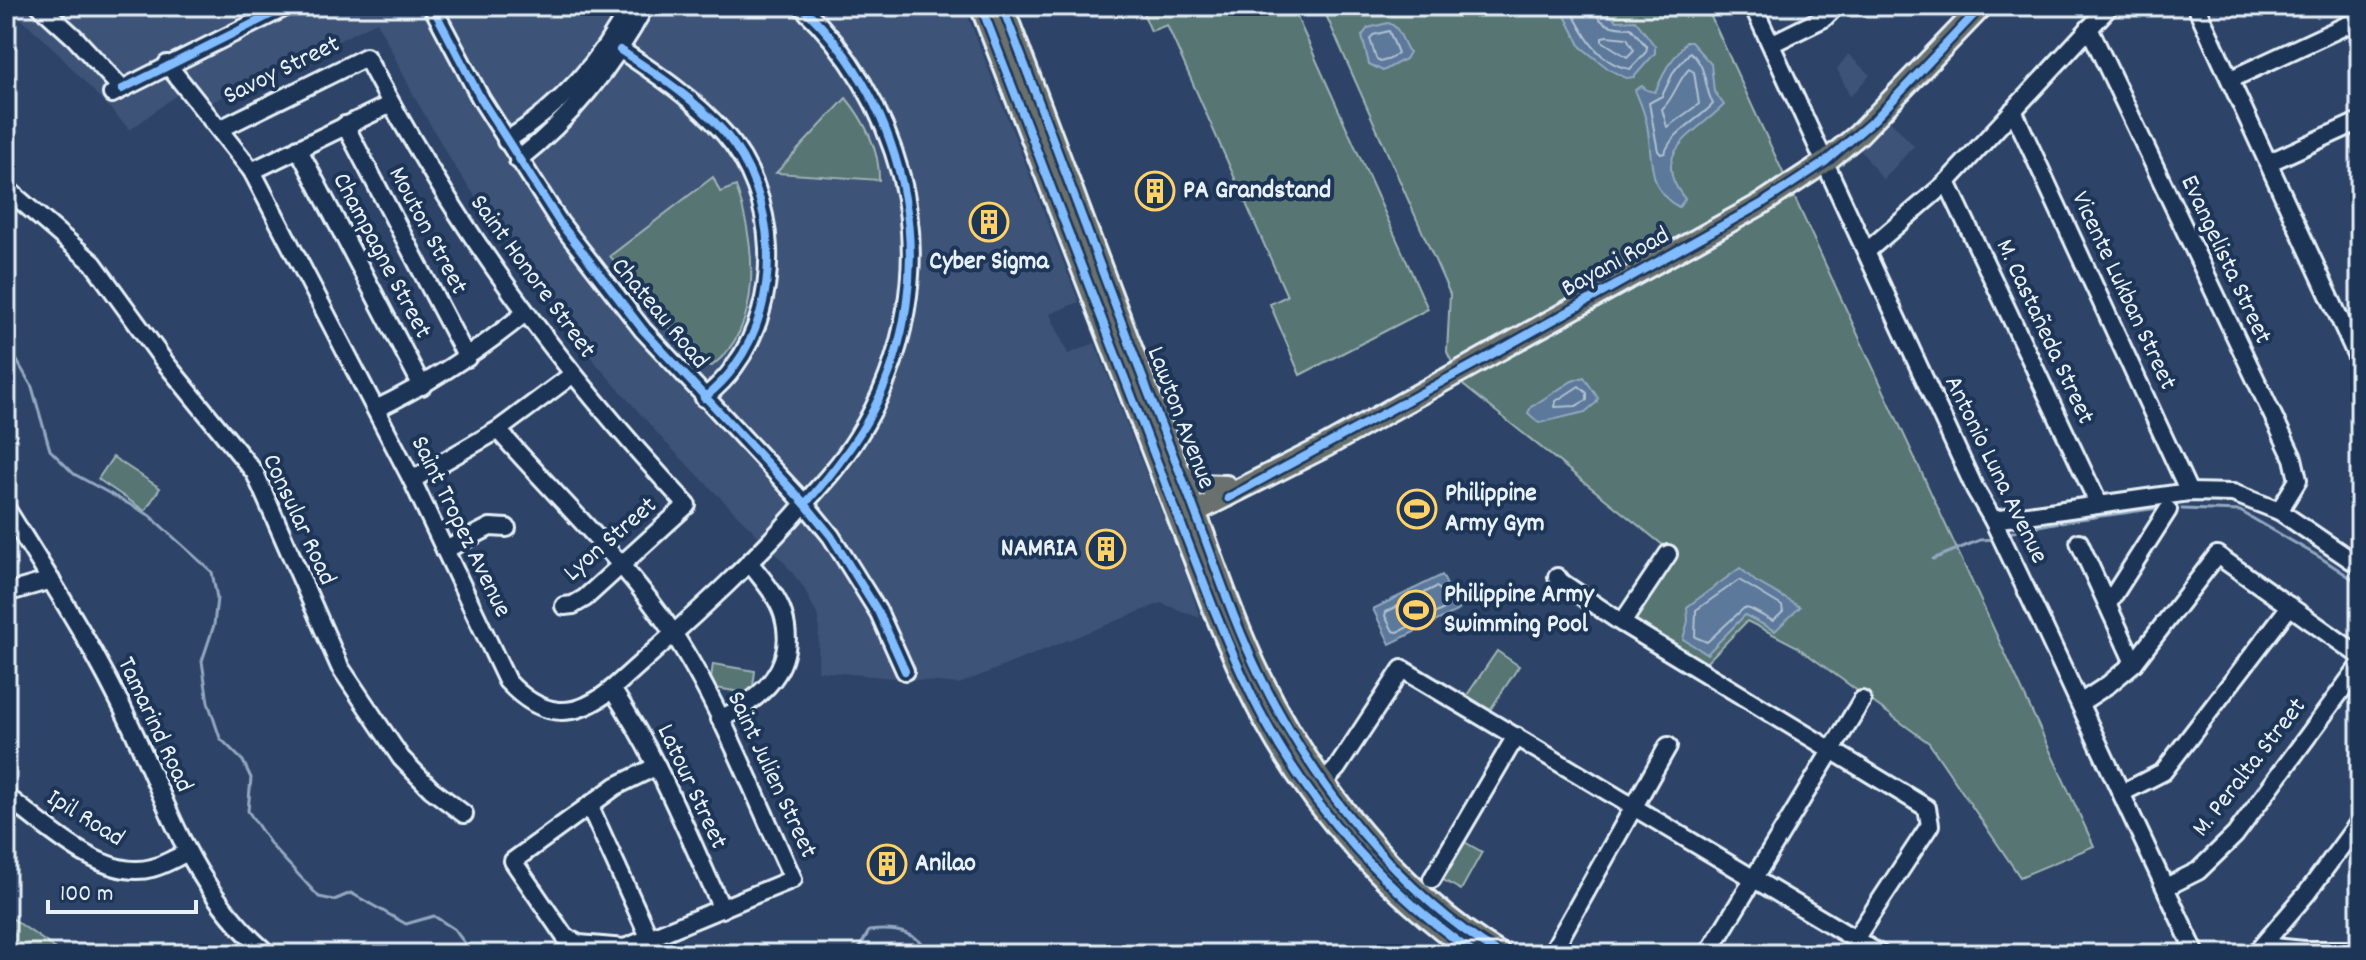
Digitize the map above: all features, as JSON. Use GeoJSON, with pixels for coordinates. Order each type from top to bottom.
{"type":"FeatureCollection","features":[{"type":"Feature","properties":{"kind":"main road","name":"Lawton Avenue"},"geometry":{"type":"LineString","coordinates":[[981,6],[1186,512],[1247,688],[1308,788],[1355,848],[1420,911],[1475,954]]}},
{"type":"Feature","properties":{"kind":"main road","name":"Lawton Avenue"},"geometry":{"type":"LineString","coordinates":[[1002,6],[1180,472],[1186,512],[1205,538],[1260,675],[1323,783],[1366,836],[1429,901],[1500,954]]}},
{"type":"Feature","properties":{"kind":"main road","name":"Bayani Road"},"geometry":{"type":"LineString","coordinates":[[1823,157],[1964,6]]}},
{"type":"Feature","properties":{"kind":"main road","name":"Bayani Road"},"geometry":{"type":"LineString","coordinates":[[1186,512],[1761,204],[1875,119],[1982,6]]}},
{"type":"Feature","properties":{"kind":"main road"},"geometry":{"type":"LineString","coordinates":[[1180,472],[1199,485],[1227,492],[1205,538]]}},
{"type":"Feature","properties":{"kind":"street"},"geometry":{"type":"LineString","coordinates":[[40,6],[74,37],[117,91],[288,6]]}},
{"type":"Feature","properties":{"kind":"street","name":"Chateau Road"},"geometry":{"type":"LineString","coordinates":[[432,6],[506,141],[598,274],[704,398],[805,504],[851,565],[879,613],[905,671]]}},
{"type":"Feature","properties":{"kind":"street"},"geometry":{"type":"LineString","coordinates":[[518,160],[566,117],[595,85],[629,6]]}},
{"type":"Feature","properties":{"kind":"street"},"geometry":{"type":"LineString","coordinates":[[506,141],[571,90],[614,46],[645,6]]}},
{"type":"Feature","properties":{"kind":"street","name":"Antonio Luna Avenue"},"geometry":{"type":"LineString","coordinates":[[1753,6],[1975,489],[1993,520],[2080,703],[2196,954]]}},
{"type":"Feature","properties":{"kind":"street"},"geometry":{"type":"LineString","coordinates":[[1771,44],[1824,18],[1836,6]]}},
{"type":"Feature","properties":{"kind":"street"},"geometry":{"type":"LineString","coordinates":[[1867,251],[1947,182],[2110,6]]}},
{"type":"Feature","properties":{"kind":"street"},"geometry":{"type":"LineString","coordinates":[[2196,6],[2360,363]]}},
{"type":"Feature","properties":{"kind":"street","name":"Saint Tropez Avenue"},"geometry":{"type":"LineString","coordinates":[[167,64],[252,171],[412,480],[507,681],[521,697],[539,708],[571,711],[590,706],[612,689],[749,562],[805,504],[841,463],[874,409],[897,350],[911,264],[906,194],[891,140],[875,104],[855,69],[807,7]]}},
{"type":"Feature","properties":{"kind":"street"},"geometry":{"type":"LineString","coordinates":[[2231,79],[2360,19]]}},
{"type":"Feature","properties":{"kind":"street","name":"Evangelista Street"},"geometry":{"type":"LineString","coordinates":[[2089,28],[2293,458],[2298,480],[2279,511]]}},
{"type":"Feature","properties":{"kind":"street"},"geometry":{"type":"LineString","coordinates":[[614,46],[692,101],[713,120],[732,144],[760,201],[769,258],[764,300],[754,330],[735,366],[704,398]]}},
{"type":"Feature","properties":{"kind":"street","name":"Saint Honore Street"},"geometry":{"type":"LineString","coordinates":[[366,57],[454,211],[524,314],[628,442],[687,505]]}},
{"type":"Feature","properties":{"kind":"street","name":"Savoy Street"},"geometry":{"type":"LineString","coordinates":[[220,129],[366,57]]}},
{"type":"Feature","properties":{"kind":"street"},"geometry":{"type":"LineString","coordinates":[[252,171],[391,104]]}},
{"type":"Feature","properties":{"kind":"street","name":"Vicente Lukban Street"},"geometry":{"type":"LineString","coordinates":[[2013,110],[2189,492]]}},
{"type":"Feature","properties":{"kind":"street"},"geometry":{"type":"LineString","coordinates":[[2270,162],[2359,123]]}},
{"type":"Feature","properties":{"kind":"street","name":"Mouton Street"},"geometry":{"type":"LineString","coordinates":[[345,125],[467,358]]}},
{"type":"Feature","properties":{"kind":"street","name":"Champagne Street"},"geometry":{"type":"LineString","coordinates":[[298,148],[422,386]]}},
{"type":"Feature","properties":{"kind":"street","name":"M. Castañeda Street"},"geometry":{"type":"LineString","coordinates":[[1947,182],[2098,503]]}},
{"type":"Feature","properties":{"kind":"street","name":"Consular Road"},"geometry":{"type":"LineString","coordinates":[[6,188],[93,263],[164,361],[255,473],[340,667],[401,758],[431,789],[464,814]]}},
{"type":"Feature","properties":{"kind":"street"},"geometry":{"type":"LineString","coordinates":[[376,409],[422,386],[467,358],[524,314]]}},
{"type":"Feature","properties":{"kind":"street"},"geometry":{"type":"LineString","coordinates":[[412,480],[498,430],[572,375]]}},
{"type":"Feature","properties":{"kind":"street","name":"Saint Julien Street"},"geometry":{"type":"LineString","coordinates":[[498,430],[621,566],[673,633],[720,719],[793,879],[625,948],[579,944],[565,937],[513,861],[589,805]]}},
{"type":"Feature","properties":{"kind":"street"},"geometry":{"type":"LineString","coordinates":[[1993,520],[2189,492],[2233,493],[2279,511],[2360,566]]}},
{"type":"Feature","properties":{"kind":"street","name":"Lyon Street"},"geometry":{"type":"LineString","coordinates":[[564,606],[585,598],[687,505]]}},
{"type":"Feature","properties":{"kind":"street","name":"Tamarind Road"},"geometry":{"type":"LineString","coordinates":[[6,508],[51,580],[131,725],[186,853],[224,907],[268,954]]}},
{"type":"Feature","properties":{"kind":"street"},"geometry":{"type":"LineString","coordinates":[[2108,604],[2168,510]]}},
{"type":"Feature","properties":{"kind":"street"},"geometry":{"type":"LineString","coordinates":[[445,550],[490,527],[507,528]]}},
{"type":"Feature","properties":{"kind":"street"},"geometry":{"type":"LineString","coordinates":[[2079,542],[2134,663]]}},
{"type":"Feature","properties":{"kind":"street"},"geometry":{"type":"LineString","coordinates":[[1622,623],[1668,554]]}},
{"type":"Feature","properties":{"kind":"street"},"geometry":{"type":"LineString","coordinates":[[2080,703],[2134,663],[2217,555],[2360,656]]}},
{"type":"Feature","properties":{"kind":"street"},"geometry":{"type":"LineString","coordinates":[[720,719],[755,701],[769,687],[785,652],[783,614],[749,562]]}},
{"type":"Feature","properties":{"kind":"street"},"geometry":{"type":"LineString","coordinates":[[1557,577],[1622,623],[1927,808],[1930,825],[1855,939]]}},
{"type":"Feature","properties":{"kind":"street"},"geometry":{"type":"LineString","coordinates":[[6,593],[51,580]]}},
{"type":"Feature","properties":{"kind":"street"},"geometry":{"type":"LineString","coordinates":[[2122,793],[2163,772],[2290,606]]}},
{"type":"Feature","properties":{"kind":"street","name":"M. Peralta Street"},"geometry":{"type":"LineString","coordinates":[[2166,887],[2198,871],[2235,835],[2360,665]]}},
{"type":"Feature","properties":{"kind":"street"},"geometry":{"type":"LineString","coordinates":[[1323,783],[1337,768],[1402,669],[1880,954]]}},
{"type":"Feature","properties":{"kind":"street","name":"Latour Street"},"geometry":{"type":"LineString","coordinates":[[612,689],[637,727],[657,766],[722,909]]}},
{"type":"Feature","properties":{"kind":"street"},"geometry":{"type":"LineString","coordinates":[[1708,954],[1862,700]]}},
{"type":"Feature","properties":{"kind":"street"},"geometry":{"type":"LineString","coordinates":[[1432,879],[1516,736]]}},
{"type":"Feature","properties":{"kind":"street"},"geometry":{"type":"LineString","coordinates":[[1551,954],[1668,746]]}},
{"type":"Feature","properties":{"kind":"street"},"geometry":{"type":"LineString","coordinates":[[650,939],[589,805],[616,786],[657,766]]}},
{"type":"Feature","properties":{"kind":"street","name":"Ipil Road"},"geometry":{"type":"LineString","coordinates":[[6,796],[73,846],[119,870],[154,868],[186,853]]}},
{"type":"Feature","properties":{"kind":"street"},"geometry":{"type":"LineString","coordinates":[[2259,950],[2307,893],[2360,821]]}},
{"type":"Feature","properties":{"kind":"street"},"geometry":{"type":"LineString","coordinates":[[2259,950],[2360,950]]}},
{"type":"Feature","properties":{"kind":"shaded area"},"geometry":{"type":"Polygon","coordinates":[[[7,6],[964,6],[1079,302],[1050,314],[1068,354],[1095,343],[1200,618],[1161,603],[959,684],[818,671],[819,619],[804,588],[783,561],[666,443],[593,360],[453,164],[416,100],[377,22],[206,105],[190,85],[130,130],[47,42],[7,6]]]}},
{"type":"Feature","properties":{"kind":"shaded area"},"geometry":{"type":"Polygon","coordinates":[[[1848,54],[1870,75],[1850,97],[1837,69],[1848,54]]]}},
{"type":"Feature","properties":{"kind":"shaded area"},"geometry":{"type":"Polygon","coordinates":[[[1889,119],[1914,146],[1883,180],[1859,148],[1889,119]]]}},
{"type":"Feature","properties":{"kind":"green space"},"geometry":{"type":"Polygon","coordinates":[[[1140,6],[1292,6],[1428,309],[1300,375],[1270,304],[1287,296],[1167,25],[1151,31],[1140,6]]]}},
{"type":"Feature","properties":{"kind":"green space"},"geometry":{"type":"Polygon","coordinates":[[[1322,6],[1706,6],[2094,846],[2020,877],[1929,743],[1796,646],[1747,621],[1705,664],[1632,618],[1674,554],[1463,385],[1447,352],[1450,294],[1322,6]]]}},
{"type":"Feature","properties":{"kind":"green space"},"geometry":{"type":"Polygon","coordinates":[[[846,98],[870,136],[877,158],[879,180],[776,173],[846,98]]]}},
{"type":"Feature","properties":{"kind":"green space"},"geometry":{"type":"Polygon","coordinates":[[[713,177],[720,192],[736,186],[748,232],[751,282],[741,328],[729,349],[712,366],[699,364],[610,256],[713,177]]]}},
{"type":"Feature","properties":{"kind":"green space"},"geometry":{"type":"Polygon","coordinates":[[[113,457],[160,488],[145,511],[98,479],[113,457]]]}},
{"type":"Feature","properties":{"kind":"green space"},"geometry":{"type":"Polygon","coordinates":[[[1497,651],[1519,666],[1490,710],[1467,695],[1497,651]]]}},
{"type":"Feature","properties":{"kind":"green space"},"geometry":{"type":"Polygon","coordinates":[[[713,664],[755,671],[752,694],[710,687],[713,664]]]}},
{"type":"Feature","properties":{"kind":"green space"},"geometry":{"type":"Polygon","coordinates":[[[1461,840],[1482,852],[1461,890],[1440,878],[1461,840]]]}},
{"type":"Feature","properties":{"kind":"green space"},"geometry":{"type":"Polygon","coordinates":[[[6,914],[63,954],[6,954],[6,914]]]}},
{"type":"Feature","properties":{"kind":"water"},"geometry":{"type":"Polygon","coordinates":[[[1560,6],[1599,6],[1617,21],[1635,20],[1655,46],[1655,53],[1634,77],[1626,78],[1610,70],[1581,47],[1560,6]]]}},
{"type":"Feature","properties":{"kind":"water"},"geometry":{"type":"Polygon","coordinates":[[[1388,23],[1398,31],[1409,52],[1405,59],[1383,71],[1369,64],[1362,36],[1368,28],[1388,23]]]}},
{"type":"Feature","properties":{"kind":"water"},"geometry":{"type":"Polygon","coordinates":[[[1686,42],[1691,42],[1711,64],[1714,91],[1724,105],[1688,136],[1673,157],[1671,169],[1675,183],[1685,199],[1679,207],[1660,191],[1655,180],[1645,117],[1635,90],[1642,86],[1655,92],[1667,67],[1686,42]]]}},
{"type":"Feature","properties":{"kind":"water"},"geometry":{"type":"Polygon","coordinates":[[[1584,377],[1598,398],[1585,412],[1539,423],[1528,413],[1531,407],[1572,381],[1584,377]]]}},
{"type":"Feature","properties":{"kind":"water"},"geometry":{"type":"Polygon","coordinates":[[[1740,568],[1755,581],[1800,607],[1775,631],[1745,615],[1707,654],[1683,639],[1688,621],[1687,607],[1740,568]]]}},
{"type":"Feature","properties":{"kind":"water","name":"Philippine Army Swimming Pool"},"geometry":{"type":"Polygon","coordinates":[[[1442,575],[1459,610],[1390,644],[1373,609],[1442,575]]]}},
{"type":"Feature","properties":{"kind":"waterway"},"geometry":{"type":"LineString","coordinates":[[6,351],[16,359],[32,387],[50,450],[74,474],[149,515],[212,572],[217,598],[214,625],[202,661],[208,702],[220,738],[243,761],[251,778],[248,811],[272,846],[319,897],[334,900],[351,893],[406,924],[434,916],[454,929],[473,954]]}},
{"type":"Feature","properties":{"kind":"waterway"},"geometry":{"type":"LineString","coordinates":[[2009,533],[2163,507]]}},
{"type":"Feature","properties":{"kind":"waterway"},"geometry":{"type":"LineString","coordinates":[[2182,509],[2240,511],[2360,584]]}},
{"type":"Feature","properties":{"kind":"waterway"},"geometry":{"type":"LineString","coordinates":[[1933,559],[1980,540],[1994,539]]}},
{"type":"Feature","properties":{"kind":"waterway"},"geometry":{"type":"LineString","coordinates":[[856,954],[869,931],[889,930],[912,936],[935,954]]}},
{"type":"Feature","properties":{"kind":"cycle path"},"geometry":{"type":"LineString","coordinates":[[122,89],[288,6]]}},
{"type":"Feature","properties":{"kind":"cycle path"},"geometry":{"type":"LineString","coordinates":[[432,6],[481,99],[560,223],[643,330],[831,536],[879,613],[905,671]]}},
{"type":"Feature","properties":{"kind":"cycle path"},"geometry":{"type":"LineString","coordinates":[[801,6],[839,47],[869,93],[891,143],[904,196],[910,250],[906,305],[894,358],[873,410],[842,459],[805,504]]}},
{"type":"Feature","properties":{"kind":"cycle path"},"geometry":{"type":"LineString","coordinates":[[981,6],[1213,607],[1257,705],[1306,786],[1356,848],[1413,905],[1475,954]]}},
{"type":"Feature","properties":{"kind":"cycle path"},"geometry":{"type":"LineString","coordinates":[[1002,6],[1229,603],[1261,678],[1306,757],[1362,832],[1428,900],[1500,954]]}},
{"type":"Feature","properties":{"kind":"cycle path"},"geometry":{"type":"LineString","coordinates":[[1228,498],[1761,204],[1825,162],[1875,119],[1982,6]]}},
{"type":"Feature","properties":{"kind":"cycle path"},"geometry":{"type":"LineString","coordinates":[[620,50],[689,99],[725,133],[743,158],[756,187],[764,217],[768,249],[767,281],[761,311],[750,341],[734,367],[704,398]]}},
{"type":"Feature","properties":{"kind":"place","name":"PA Grandstand"},"geometry":{"type":"Point","coordinates":[1155,191]}},
{"type":"Feature","properties":{"kind":"place","name":"Cyber Sigma"},"geometry":{"type":"Point","coordinates":[989,222]}},
{"type":"Feature","properties":{"kind":"place","name":"Philippine Army Gym"},"geometry":{"type":"Point","coordinates":[1417,509]}},
{"type":"Feature","properties":{"kind":"place","name":"NAMRIA"},"geometry":{"type":"Point","coordinates":[1106,549]}},
{"type":"Feature","properties":{"kind":"place","name":"Philippine Army Swimming Pool"},"geometry":{"type":"Point","coordinates":[1416,610]}},
{"type":"Feature","properties":{"kind":"place","name":"Anilao"},"geometry":{"type":"Point","coordinates":[887,864]}}]}
